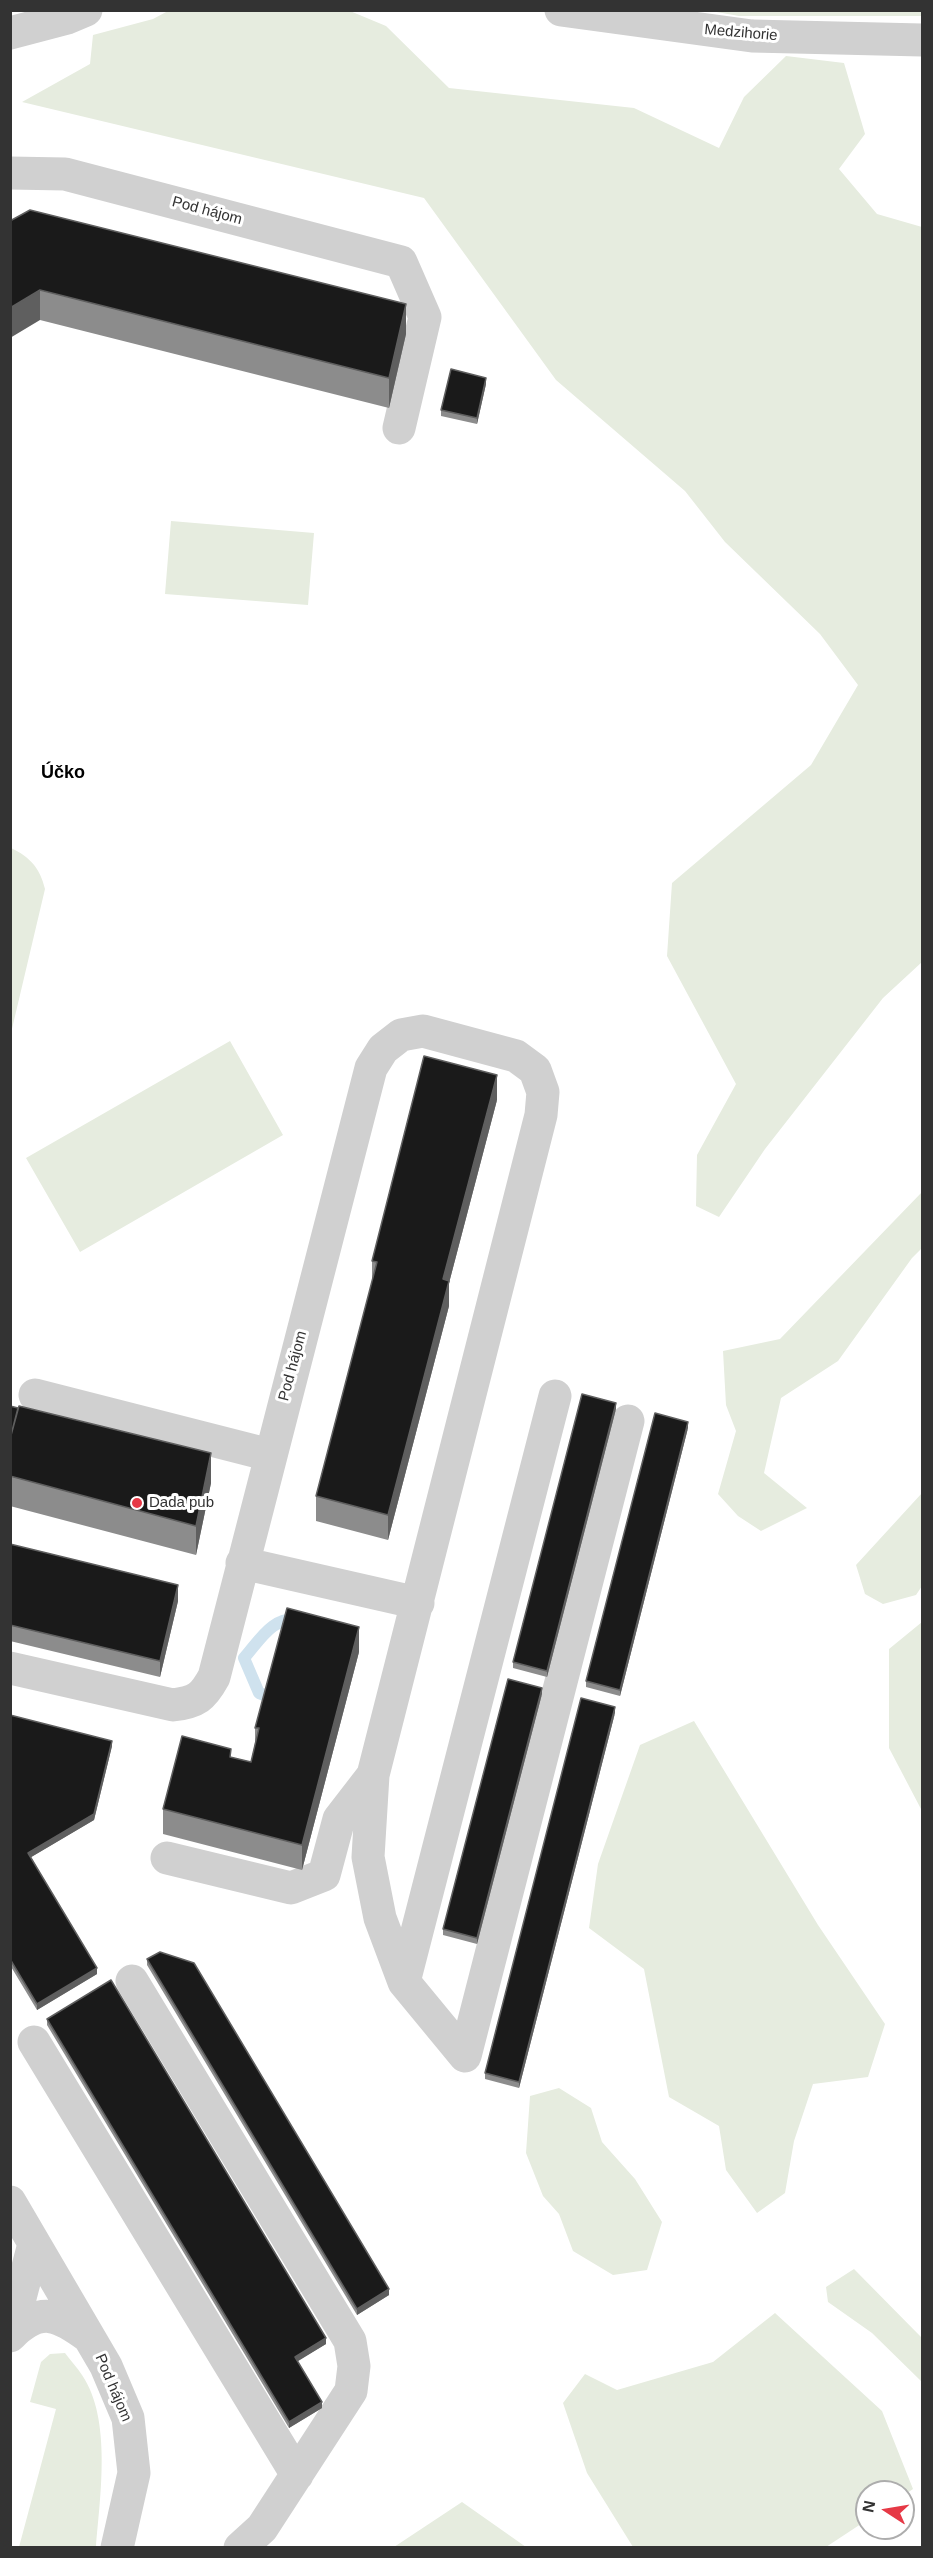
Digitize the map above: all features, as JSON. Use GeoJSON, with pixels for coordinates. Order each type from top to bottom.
{"type":"FeatureCollection","features":[{"type":"Feature","properties":{"kind":"street"},"geometry":{"type":"LineString","coordinates":[[10,33],[67,18],[86,10]]}},
{"type":"Feature","properties":{"kind":"street","name":"Medzihorie"},"geometry":{"type":"LineString","coordinates":[[561,10],[752,36],[922,39]]}},
{"type":"Feature","properties":{"kind":"street","name":"Pod hájom"},"geometry":{"type":"LineString","coordinates":[[10,173],[65,174],[401,262],[425,317],[399,429]]}},
{"type":"Feature","properties":{"kind":"street","name":"Pod hájom"},"geometry":{"type":"LineString","coordinates":[[10,1668],[173,1705],[191,1703],[205,1693],[214,1677],[371,1068],[383,1050],[401,1035],[423,1031],[516,1056],[535,1070],[543,1092],[542,1115],[373,1775]]}},
{"type":"Feature","properties":{"kind":"street"},"geometry":{"type":"LineString","coordinates":[[35,1395],[270,1455]]}},
{"type":"Feature","properties":{"kind":"street"},"geometry":{"type":"LineString","coordinates":[[404,1982],[555,1396]]}},
{"type":"Feature","properties":{"kind":"street"},"geometry":{"type":"LineString","coordinates":[[373,1775],[368,1857],[380,1918],[404,1982],[465,2056],[628,1421]]}},
{"type":"Feature","properties":{"kind":"street"},"geometry":{"type":"LineString","coordinates":[[242,1563],[418,1603]]}},
{"type":"Feature","properties":{"kind":"street"},"geometry":{"type":"LineString","coordinates":[[167,1858],[291,1888],[324,1875],[339,1819],[373,1775]]}},
{"type":"Feature","properties":{"kind":"street"},"geometry":{"type":"LineString","coordinates":[[132,1981],[350,2341],[354,2366],[351,2391],[262,2528],[240,2547]]}},
{"type":"Feature","properties":{"kind":"street"},"geometry":{"type":"LineString","coordinates":[[34,2042],[297,2475]]}},
{"type":"Feature","properties":{"kind":"street","name":"Pod hájom"},"geometry":{"type":"LineString","coordinates":[[10,2202],[106,2366],[128,2418],[134,2473],[117,2547]]}},
{"type":"Feature","properties":{"kind":"street"},"geometry":{"type":"LineString","coordinates":[[11,2335],[34,2244]]}},
{"type":"Feature","properties":{"kind":"street"},"geometry":{"type":"LineString","coordinates":[[11,2335],[26,2320],[48,2316],[70,2323],[89,2337]]}},
{"type":"Feature","properties":{"kind":"shaded area"},"geometry":{"type":"Polygon","coordinates":[[[922,10],[922,16],[739,16],[711,11],[922,10]]]}},
{"type":"Feature","properties":{"kind":"shaded area"},"geometry":{"type":"Polygon","coordinates":[[[168,11],[350,11],[386,26],[449,88],[634,108],[719,148],[744,97],[786,56],[844,63],[865,134],[839,169],[877,214],[922,227],[922,962],[883,998],[765,1149],[719,1217],[696,1206],[697,1155],[736,1084],[667,956],[672,883],[811,765],[858,685],[820,634],[725,542],[685,491],[556,380],[424,198],[22,102],[90,64],[93,35],[153,19],[168,11]]]}},
{"type":"Feature","properties":{"kind":"shaded area"},"geometry":{"type":"Polygon","coordinates":[[[171,521],[314,533],[308,605],[165,594],[171,521]]]}},
{"type":"Feature","properties":{"kind":"shaded area"},"geometry":{"type":"Polygon","coordinates":[[[11,848],[24,855],[33,864],[45,889],[11,1033],[11,848]]]}},
{"type":"Feature","properties":{"kind":"shaded area"},"geometry":{"type":"Polygon","coordinates":[[[230,1041],[283,1135],[80,1252],[26,1158],[230,1041]]]}},
{"type":"Feature","properties":{"kind":"shaded area"},"geometry":{"type":"Polygon","coordinates":[[[922,1192],[922,1248],[912,1258],[838,1361],[781,1398],[764,1473],[807,1508],[761,1531],[738,1516],[718,1494],[736,1431],[726,1405],[723,1351],[780,1339],[922,1192]]]}},
{"type":"Feature","properties":{"kind":"shaded area"},"geometry":{"type":"Polygon","coordinates":[[[922,1493],[922,1586],[916,1595],[883,1604],[865,1594],[856,1565],[922,1493]]]}},
{"type":"Feature","properties":{"kind":"shaded area"},"geometry":{"type":"Polygon","coordinates":[[[922,1622],[921,1809],[889,1748],[889,1649],[922,1622]]]}},
{"type":"Feature","properties":{"kind":"shaded area"},"geometry":{"type":"Polygon","coordinates":[[[694,1721],[818,1925],[885,2024],[868,2077],[813,2084],[794,2141],[785,2193],[757,2213],[726,2170],[719,2126],[669,2097],[644,1969],[589,1928],[598,1864],[640,1745],[694,1721]]]}},
{"type":"Feature","properties":{"kind":"shaded area"},"geometry":{"type":"Polygon","coordinates":[[[559,2088],[591,2108],[602,2142],[635,2179],[662,2222],[647,2270],[613,2275],[573,2251],[559,2214],[543,2196],[526,2153],[530,2096],[559,2088]]]}},
{"type":"Feature","properties":{"kind":"shaded area"},"geometry":{"type":"Polygon","coordinates":[[[854,2269],[922,2338],[922,2382],[872,2333],[828,2302],[826,2287],[854,2269]]]}},
{"type":"Feature","properties":{"kind":"shaded area"},"geometry":{"type":"Polygon","coordinates":[[[775,2313],[882,2411],[909,2480],[855,2480],[855,2528],[826,2547],[633,2547],[587,2473],[563,2403],[585,2374],[617,2390],[713,2362],[775,2313]]]}},
{"type":"Feature","properties":{"kind":"shaded area"},"geometry":{"type":"Polygon","coordinates":[[[65,2353],[82,2375],[91,2393],[101,2436],[101,2482],[96,2547],[19,2547],[56,2409],[30,2402],[41,2362],[50,2354],[65,2353]]]}},
{"type":"Feature","properties":{"kind":"shaded area"},"geometry":{"type":"Polygon","coordinates":[[[462,2502],[526,2547],[394,2547],[462,2502]]]}},
{"type":"Feature","properties":{"kind":"building"},"geometry":{"type":"Polygon","coordinates":[[[30,210],[406,304],[389,378],[40,290],[10,308],[10,221],[30,210]]]}},
{"type":"Feature","properties":{"kind":"building"},"geometry":{"type":"Polygon","coordinates":[[[451,369],[486,378],[477,418],[441,410],[451,369]]]}},
{"type":"Feature","properties":{"kind":"building"},"geometry":{"type":"Polygon","coordinates":[[[424,1056],[497,1075],[443,1279],[449,1281],[388,1515],[316,1496],[377,1262],[372,1261],[424,1056]]]}},
{"type":"Feature","properties":{"kind":"building"},"geometry":{"type":"Polygon","coordinates":[[[582,1394],[616,1403],[547,1671],[513,1662],[582,1394]]]}},
{"type":"Feature","properties":{"kind":"building"},"geometry":{"type":"Polygon","coordinates":[[[10,1406],[18,1408],[10,1439],[10,1406]]]}},
{"type":"Feature","properties":{"kind":"building"},"geometry":{"type":"Polygon","coordinates":[[[19,1406],[211,1453],[196,1526],[10,1476],[10,1439],[19,1406]]]}},
{"type":"Feature","properties":{"kind":"building"},"geometry":{"type":"Polygon","coordinates":[[[655,1413],[688,1422],[620,1690],[586,1681],[655,1413]]]}},
{"type":"Feature","properties":{"kind":"building"},"geometry":{"type":"Polygon","coordinates":[[[10,1544],[178,1585],[160,1661],[10,1625],[10,1544]]]}},
{"type":"Feature","properties":{"kind":"building"},"geometry":{"type":"Polygon","coordinates":[[[287,1608],[359,1627],[302,1845],[163,1809],[182,1736],[231,1749],[230,1757],[251,1762],[259,1728],[255,1728],[287,1608]]]}},
{"type":"Feature","properties":{"kind":"building"},"geometry":{"type":"Polygon","coordinates":[[[508,1679],[542,1688],[477,1938],[443,1929],[508,1679]]]}},
{"type":"Feature","properties":{"kind":"building"},"geometry":{"type":"Polygon","coordinates":[[[581,1698],[615,1707],[519,2082],[485,2073],[581,1698]]]}},
{"type":"Feature","properties":{"kind":"building"},"geometry":{"type":"Polygon","coordinates":[[[10,1715],[112,1741],[94,1814],[28,1853],[97,1968],[37,2004],[10,1959],[10,1715]]]}},
{"type":"Feature","properties":{"kind":"building"},"geometry":{"type":"Polygon","coordinates":[[[160,1952],[194,1963],[389,2289],[357,2309],[147,1959],[160,1952]]]}},
{"type":"Feature","properties":{"kind":"building"},"geometry":{"type":"Polygon","coordinates":[[[111,1980],[326,2338],[295,2357],[322,2402],[289,2422],[47,2019],[111,1980]]]}},
{"type":"Feature","properties":{"kind":"waterway"},"geometry":{"type":"LineString","coordinates":[[270,1697],[259,1693],[244,1658],[275,1625],[290,1619],[300,1620]]}},
{"type":"Feature","properties":{"kind":"place","name":"Dada pub"},"geometry":{"type":"Point","coordinates":[137,1503]}},
{"type":"Feature","properties":{"kind":"district","name":"Účko"},"geometry":{"type":"Point","coordinates":[63,773]}}]}
